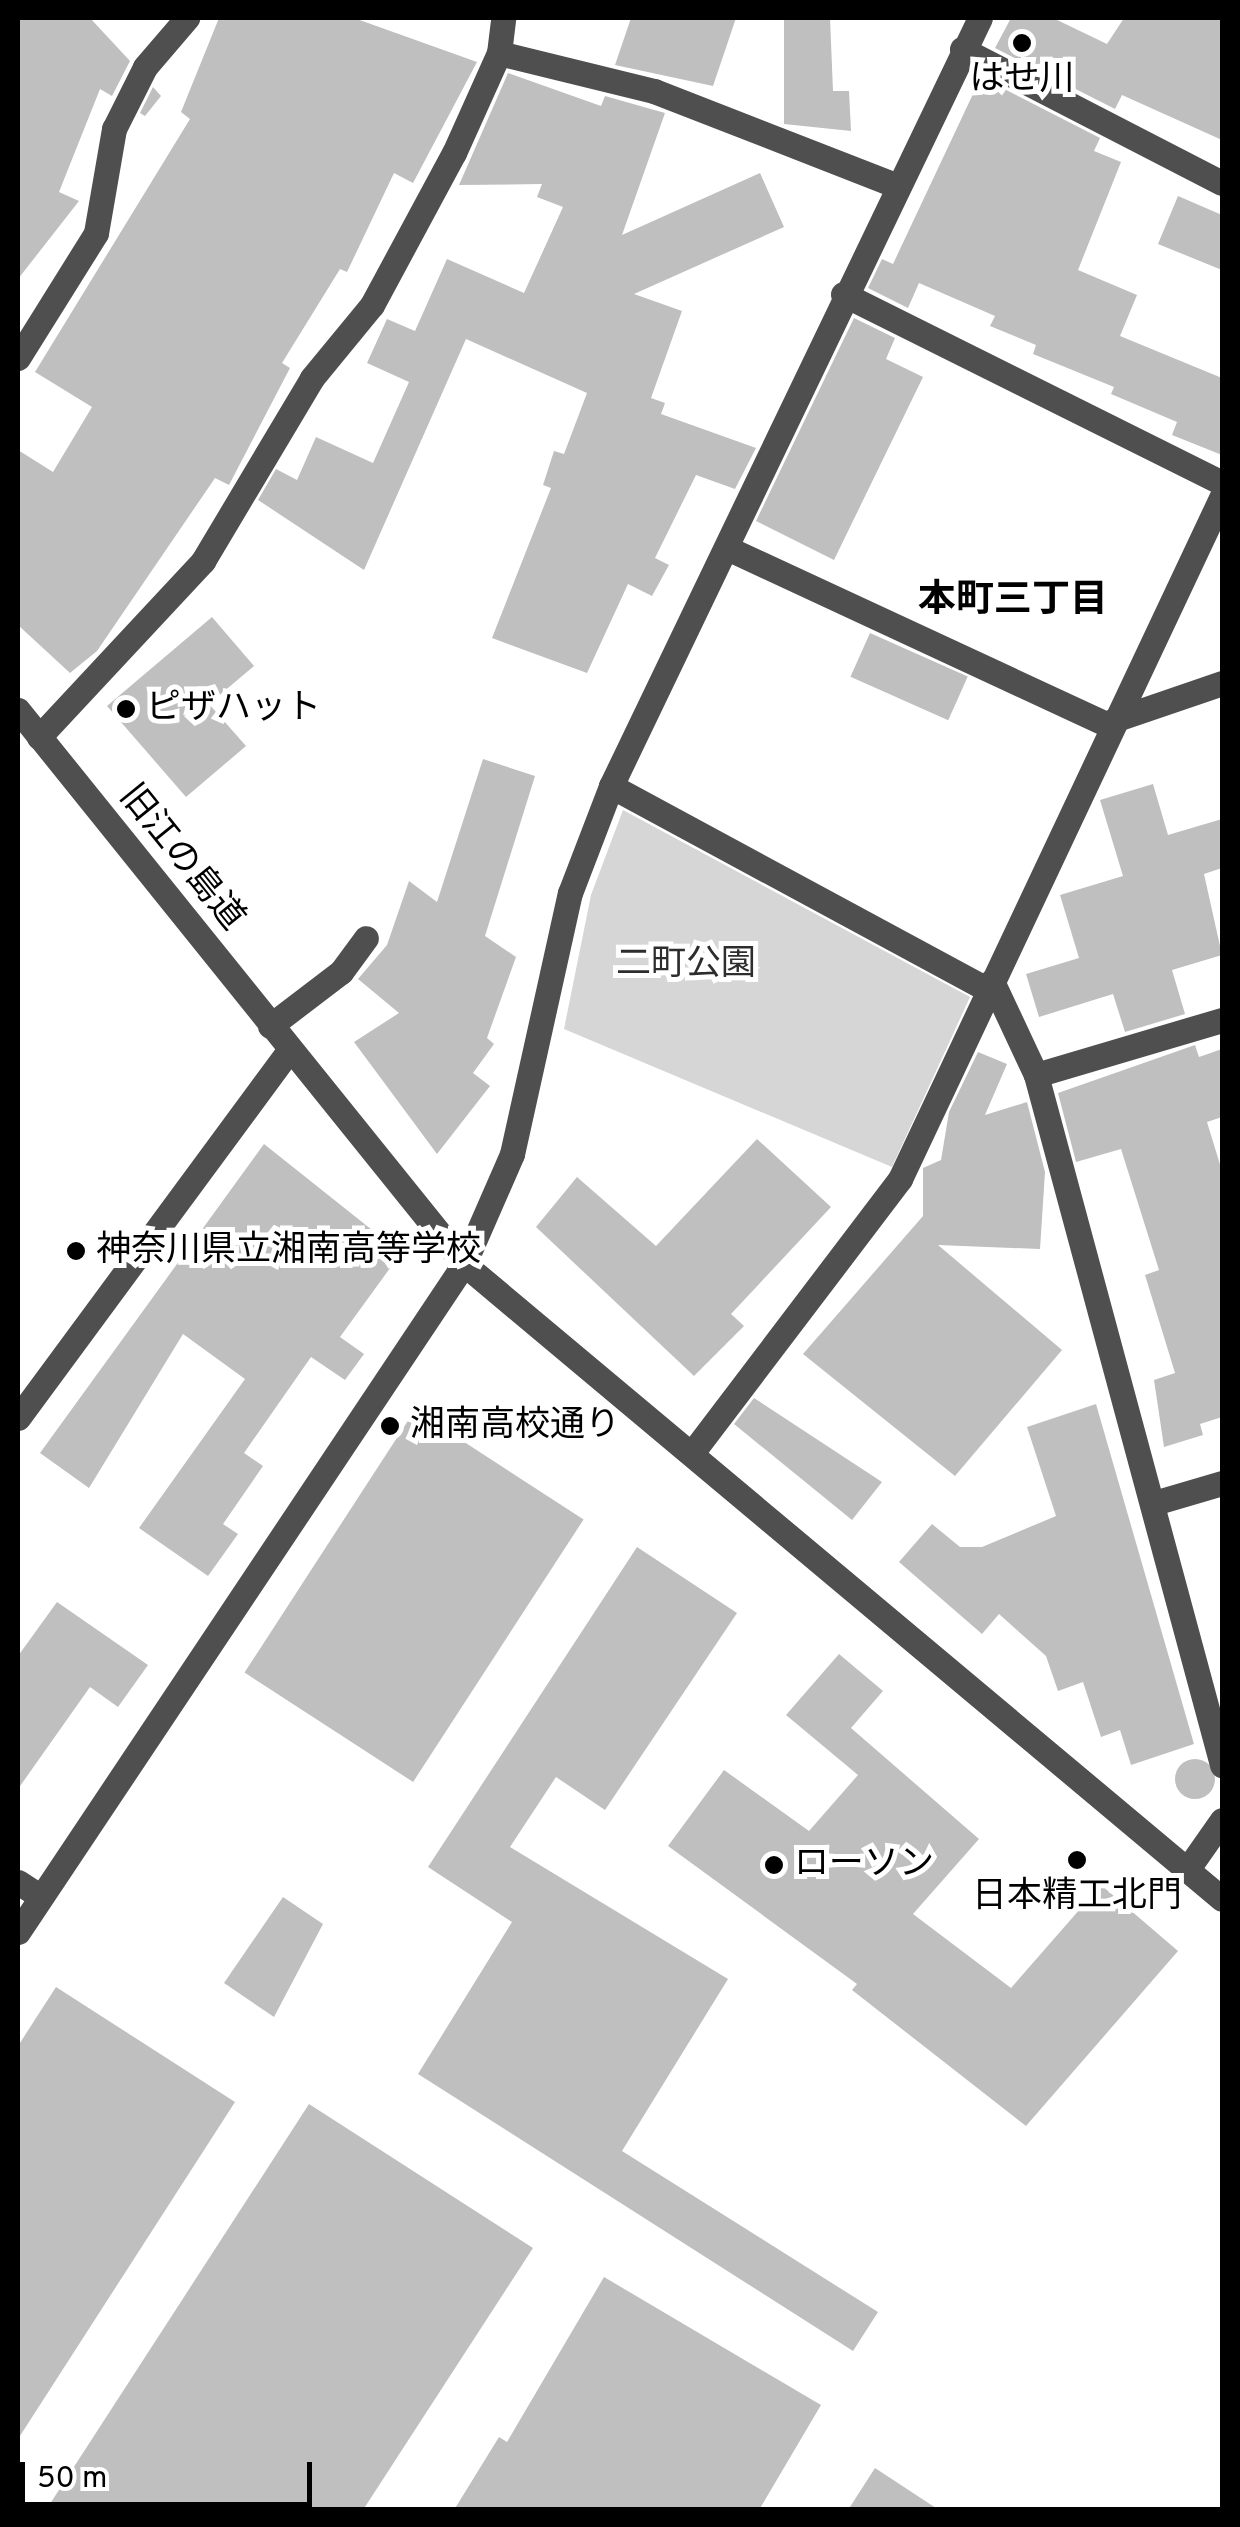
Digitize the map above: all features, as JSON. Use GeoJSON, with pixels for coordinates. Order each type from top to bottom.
{"type":"FeatureCollection","features":[{"type":"Feature","properties":{"kind":"street"},"geometry":{"type":"LineString","coordinates":[[18,358],[96,233],[114,129],[145,66],[186,18]]}},
{"type":"Feature","properties":{"kind":"street"},"geometry":{"type":"LineString","coordinates":[[39,737],[203,561],[422,220],[499,53],[504,18]]}},
{"type":"Feature","properties":{"kind":"street"},"geometry":{"type":"LineString","coordinates":[[18,1932],[464,1264],[512,1154],[570,893],[611,786],[727,548],[892,184],[980,18]]}},
{"type":"Feature","properties":{"kind":"street"},"geometry":{"type":"LineString","coordinates":[[962,49],[1222,183]]}},
{"type":"Feature","properties":{"kind":"street"},"geometry":{"type":"LineString","coordinates":[[499,53],[654,91],[892,184]]}},
{"type":"Feature","properties":{"kind":"street"},"geometry":{"type":"LineString","coordinates":[[843,294],[1222,483]]}},
{"type":"Feature","properties":{"kind":"street"},"geometry":{"type":"LineString","coordinates":[[692,1453],[900,1180],[1222,496]]}},
{"type":"Feature","properties":{"kind":"street"},"geometry":{"type":"LineString","coordinates":[[727,548],[1113,723],[1222,683]]}},
{"type":"Feature","properties":{"kind":"street","name":"旧江の島道"},"geometry":{"type":"LineString","coordinates":[[18,710],[464,1264],[1222,1900]]}},
{"type":"Feature","properties":{"kind":"street"},"geometry":{"type":"LineString","coordinates":[[611,786],[990,985],[1036,1074],[1222,1766]]}},
{"type":"Feature","properties":{"kind":"street"},"geometry":{"type":"LineString","coordinates":[[270,1026],[341,972],[366,938]]}},
{"type":"Feature","properties":{"kind":"street"},"geometry":{"type":"LineString","coordinates":[[1036,1074],[1222,1020]]}},
{"type":"Feature","properties":{"kind":"street"},"geometry":{"type":"LineString","coordinates":[[18,1418],[290,1049]]}},
{"type":"Feature","properties":{"kind":"street"},"geometry":{"type":"LineString","coordinates":[[1154,1503],[1222,1483]]}},
{"type":"Feature","properties":{"kind":"street"},"geometry":{"type":"LineString","coordinates":[[1186,1870],[1222,1820]]}},
{"type":"Feature","properties":{"kind":"street"},"geometry":{"type":"LineString","coordinates":[[18,1882],[41,1897]]}},
{"type":"Feature","properties":{"kind":"green space","name":"二町公園"},"geometry":{"type":"Polygon","coordinates":[[[623,810],[970,997],[892,1167],[564,1029],[591,895],[623,810]]]}},
{"type":"Feature","properties":{"kind":"building"},"geometry":{"type":"Polygon","coordinates":[[[18,18],[90,18],[130,61],[112,96],[100,89],[59,192],[79,201],[18,279],[18,18]]]}},
{"type":"Feature","properties":{"kind":"building"},"geometry":{"type":"Polygon","coordinates":[[[219,18],[354,18],[477,62],[413,183],[394,173],[347,272],[340,269],[282,363],[290,368],[229,485],[215,478],[97,651],[70,673],[18,625],[18,450],[53,472],[92,407],[35,372],[190,119],[181,112],[219,18]]]}},
{"type":"Feature","properties":{"kind":"building"},"geometry":{"type":"Polygon","coordinates":[[[631,18],[736,18],[713,86],[615,65],[631,18]]]}},
{"type":"Feature","properties":{"kind":"building"},"geometry":{"type":"Polygon","coordinates":[[[784,18],[830,18],[833,91],[849,91],[851,131],[784,124],[784,18]]]}},
{"type":"Feature","properties":{"kind":"building"},"geometry":{"type":"Polygon","coordinates":[[[1011,18],[1053,18],[1107,44],[1124,18],[1222,18],[1222,140],[1122,95],[1115,109],[995,48],[1011,18]]]}},
{"type":"Feature","properties":{"kind":"building"},"geometry":{"type":"Polygon","coordinates":[[[508,73],[601,106],[605,96],[665,113],[622,235],[760,173],[784,227],[634,294],[682,311],[651,398],[665,403],[661,414],[756,448],[735,489],[696,475],[655,558],[669,565],[652,596],[628,584],[587,673],[492,638],[551,488],[543,485],[554,451],[564,454],[587,393],[466,339],[364,570],[258,500],[276,469],[297,480],[316,437],[373,463],[409,382],[367,363],[387,319],[415,331],[447,259],[524,293],[563,207],[537,197],[542,184],[459,185],[508,73]]]}},
{"type":"Feature","properties":{"kind":"building"},"geometry":{"type":"Polygon","coordinates":[[[981,77],[1100,138],[1094,151],[1121,162],[1078,270],[1137,295],[1120,336],[1222,378],[1222,455],[1172,435],[1177,422],[1111,394],[1114,387],[1033,354],[1036,345],[990,326],[995,316],[919,283],[908,308],[868,288],[882,259],[893,264],[981,77]]]}},
{"type":"Feature","properties":{"kind":"building"},"geometry":{"type":"Polygon","coordinates":[[[153,87],[161,96],[145,116],[140,113],[153,87]]]}},
{"type":"Feature","properties":{"kind":"building"},"geometry":{"type":"Polygon","coordinates":[[[1178,196],[1222,215],[1222,270],[1158,244],[1178,196]]]}},
{"type":"Feature","properties":{"kind":"building"},"geometry":{"type":"Polygon","coordinates":[[[854,318],[895,338],[886,359],[923,377],[834,560],[756,521],[854,318]]]}},
{"type":"Feature","properties":{"kind":"building"},"geometry":{"type":"Polygon","coordinates":[[[212,617],[254,666],[209,704],[246,746],[186,797],[107,706],[212,617]]]}},
{"type":"Feature","properties":{"kind":"building"},"geometry":{"type":"Polygon","coordinates":[[[870,633],[968,677],[948,720],[850,677],[870,633]]]}},
{"type":"Feature","properties":{"kind":"building"},"geometry":{"type":"Polygon","coordinates":[[[483,759],[535,776],[485,936],[516,957],[487,1038],[494,1044],[473,1073],[490,1086],[437,1154],[354,1042],[399,1013],[358,979],[387,945],[409,881],[437,902],[483,759]]]}},
{"type":"Feature","properties":{"kind":"building"},"geometry":{"type":"Polygon","coordinates":[[[1153,784],[1168,835],[1222,819],[1222,868],[1204,874],[1222,955],[1172,970],[1185,1014],[1125,1032],[1113,994],[1039,1017],[1026,974],[1079,958],[1060,895],[1123,876],[1100,800],[1153,784]]]}},
{"type":"Feature","properties":{"kind":"building"},"geometry":{"type":"Polygon","coordinates":[[[1195,1045],[1199,1057],[1222,1049],[1222,1117],[1207,1122],[1222,1171],[1222,1417],[1200,1424],[1203,1435],[1164,1447],[1154,1380],[1175,1373],[1145,1275],[1159,1270],[1121,1149],[1076,1162],[1058,1093],[1195,1045]]]}},
{"type":"Feature","properties":{"kind":"building"},"geometry":{"type":"Polygon","coordinates":[[[978,1052],[1007,1064],[985,1115],[1027,1102],[1045,1172],[1040,1249],[938,1245],[1062,1350],[955,1476],[803,1354],[923,1216],[923,1168],[941,1160],[949,1112],[978,1052]]]}},
{"type":"Feature","properties":{"kind":"building"},"geometry":{"type":"Polygon","coordinates":[[[757,1139],[831,1207],[731,1314],[744,1326],[694,1376],[536,1227],[577,1177],[656,1246],[757,1139]]]}},
{"type":"Feature","properties":{"kind":"building"},"geometry":{"type":"Polygon","coordinates":[[[264,1144],[401,1253],[340,1337],[364,1354],[345,1380],[311,1357],[244,1453],[263,1466],[223,1524],[238,1534],[208,1576],[139,1528],[245,1379],[183,1334],[89,1488],[40,1453],[264,1144]]]}},
{"type":"Feature","properties":{"kind":"building"},"geometry":{"type":"Polygon","coordinates":[[[754,1398],[882,1482],[852,1520],[734,1424],[754,1398]]]}},
{"type":"Feature","properties":{"kind":"building"},"geometry":{"type":"Polygon","coordinates":[[[1096,1404],[1194,1744],[1131,1765],[1120,1730],[1101,1737],[1083,1682],[1058,1691],[1046,1656],[999,1614],[982,1634],[899,1562],[932,1524],[960,1547],[982,1547],[1056,1516],[1027,1427],[1096,1404]]]}},
{"type":"Feature","properties":{"kind":"building"},"geometry":{"type":"Polygon","coordinates":[[[415,1410],[584,1519],[413,1782],[245,1673],[415,1410]]]}},
{"type":"Feature","properties":{"kind":"building"},"geometry":{"type":"Polygon","coordinates":[[[637,1547],[737,1613],[605,1810],[556,1777],[510,1847],[728,1979],[622,2151],[878,2312],[853,2351],[418,2074],[512,1922],[428,1867],[637,1547]]]}},
{"type":"Feature","properties":{"kind":"building"},"geometry":{"type":"Polygon","coordinates":[[[57,1602],[148,1665],[118,1707],[90,1687],[18,1789],[18,1656],[57,1602]]]}},
{"type":"Feature","properties":{"kind":"building"},"geometry":{"type":"Polygon","coordinates":[[[839,1654],[883,1691],[851,1728],[979,1839],[913,1914],[1011,1988],[1101,1885],[1178,1951],[1026,2126],[852,1990],[857,1984],[668,1846],[724,1770],[809,1831],[858,1775],[786,1715],[839,1654]]]}},
{"type":"Feature","properties":{"kind":"building"},"geometry":{"type":"Polygon","coordinates":[[[1195,1759],[1209,1765],[1215,1779],[1209,1793],[1195,1799],[1181,1793],[1175,1779],[1181,1765],[1195,1759]]]}},
{"type":"Feature","properties":{"kind":"building"},"geometry":{"type":"Polygon","coordinates":[[[283,1897],[323,1924],[274,2017],[224,1983],[283,1897]]]}},
{"type":"Feature","properties":{"kind":"building"},"geometry":{"type":"Polygon","coordinates":[[[56,1987],[235,2102],[18,2439],[18,2046],[56,1987]]]}},
{"type":"Feature","properties":{"kind":"building"},"geometry":{"type":"Polygon","coordinates":[[[309,2104],[533,2248],[363,2510],[46,2510],[309,2104]]]}},
{"type":"Feature","properties":{"kind":"building"},"geometry":{"type":"Polygon","coordinates":[[[604,2277],[821,2405],[759,2510],[454,2510],[499,2437],[507,2442],[604,2277]]]}},
{"type":"Feature","properties":{"kind":"building"},"geometry":{"type":"Polygon","coordinates":[[[875,2468],[939,2510],[848,2510],[875,2468]]]}},
{"type":"Feature","properties":{"kind":"place","name":"はせ川"},"geometry":{"type":"Point","coordinates":[1022,43]}},
{"type":"Feature","properties":{"kind":"place","name":"ピザハット"},"geometry":{"type":"Point","coordinates":[126,709]}},
{"type":"Feature","properties":{"kind":"place","name":"神奈川県立湘南高等学校"},"geometry":{"type":"Point","coordinates":[76,1251]}},
{"type":"Feature","properties":{"kind":"place","name":"湘南高校通り"},"geometry":{"type":"Point","coordinates":[390,1426]}},
{"type":"Feature","properties":{"kind":"place","name":"日本精工北門"},"geometry":{"type":"Point","coordinates":[1077,1860]}},
{"type":"Feature","properties":{"kind":"place","name":"ローソン"},"geometry":{"type":"Point","coordinates":[774,1865]}},
{"type":"Feature","properties":{"kind":"district","name":"本町三丁目"},"geometry":{"type":"Point","coordinates":[1013,602]}}]}
